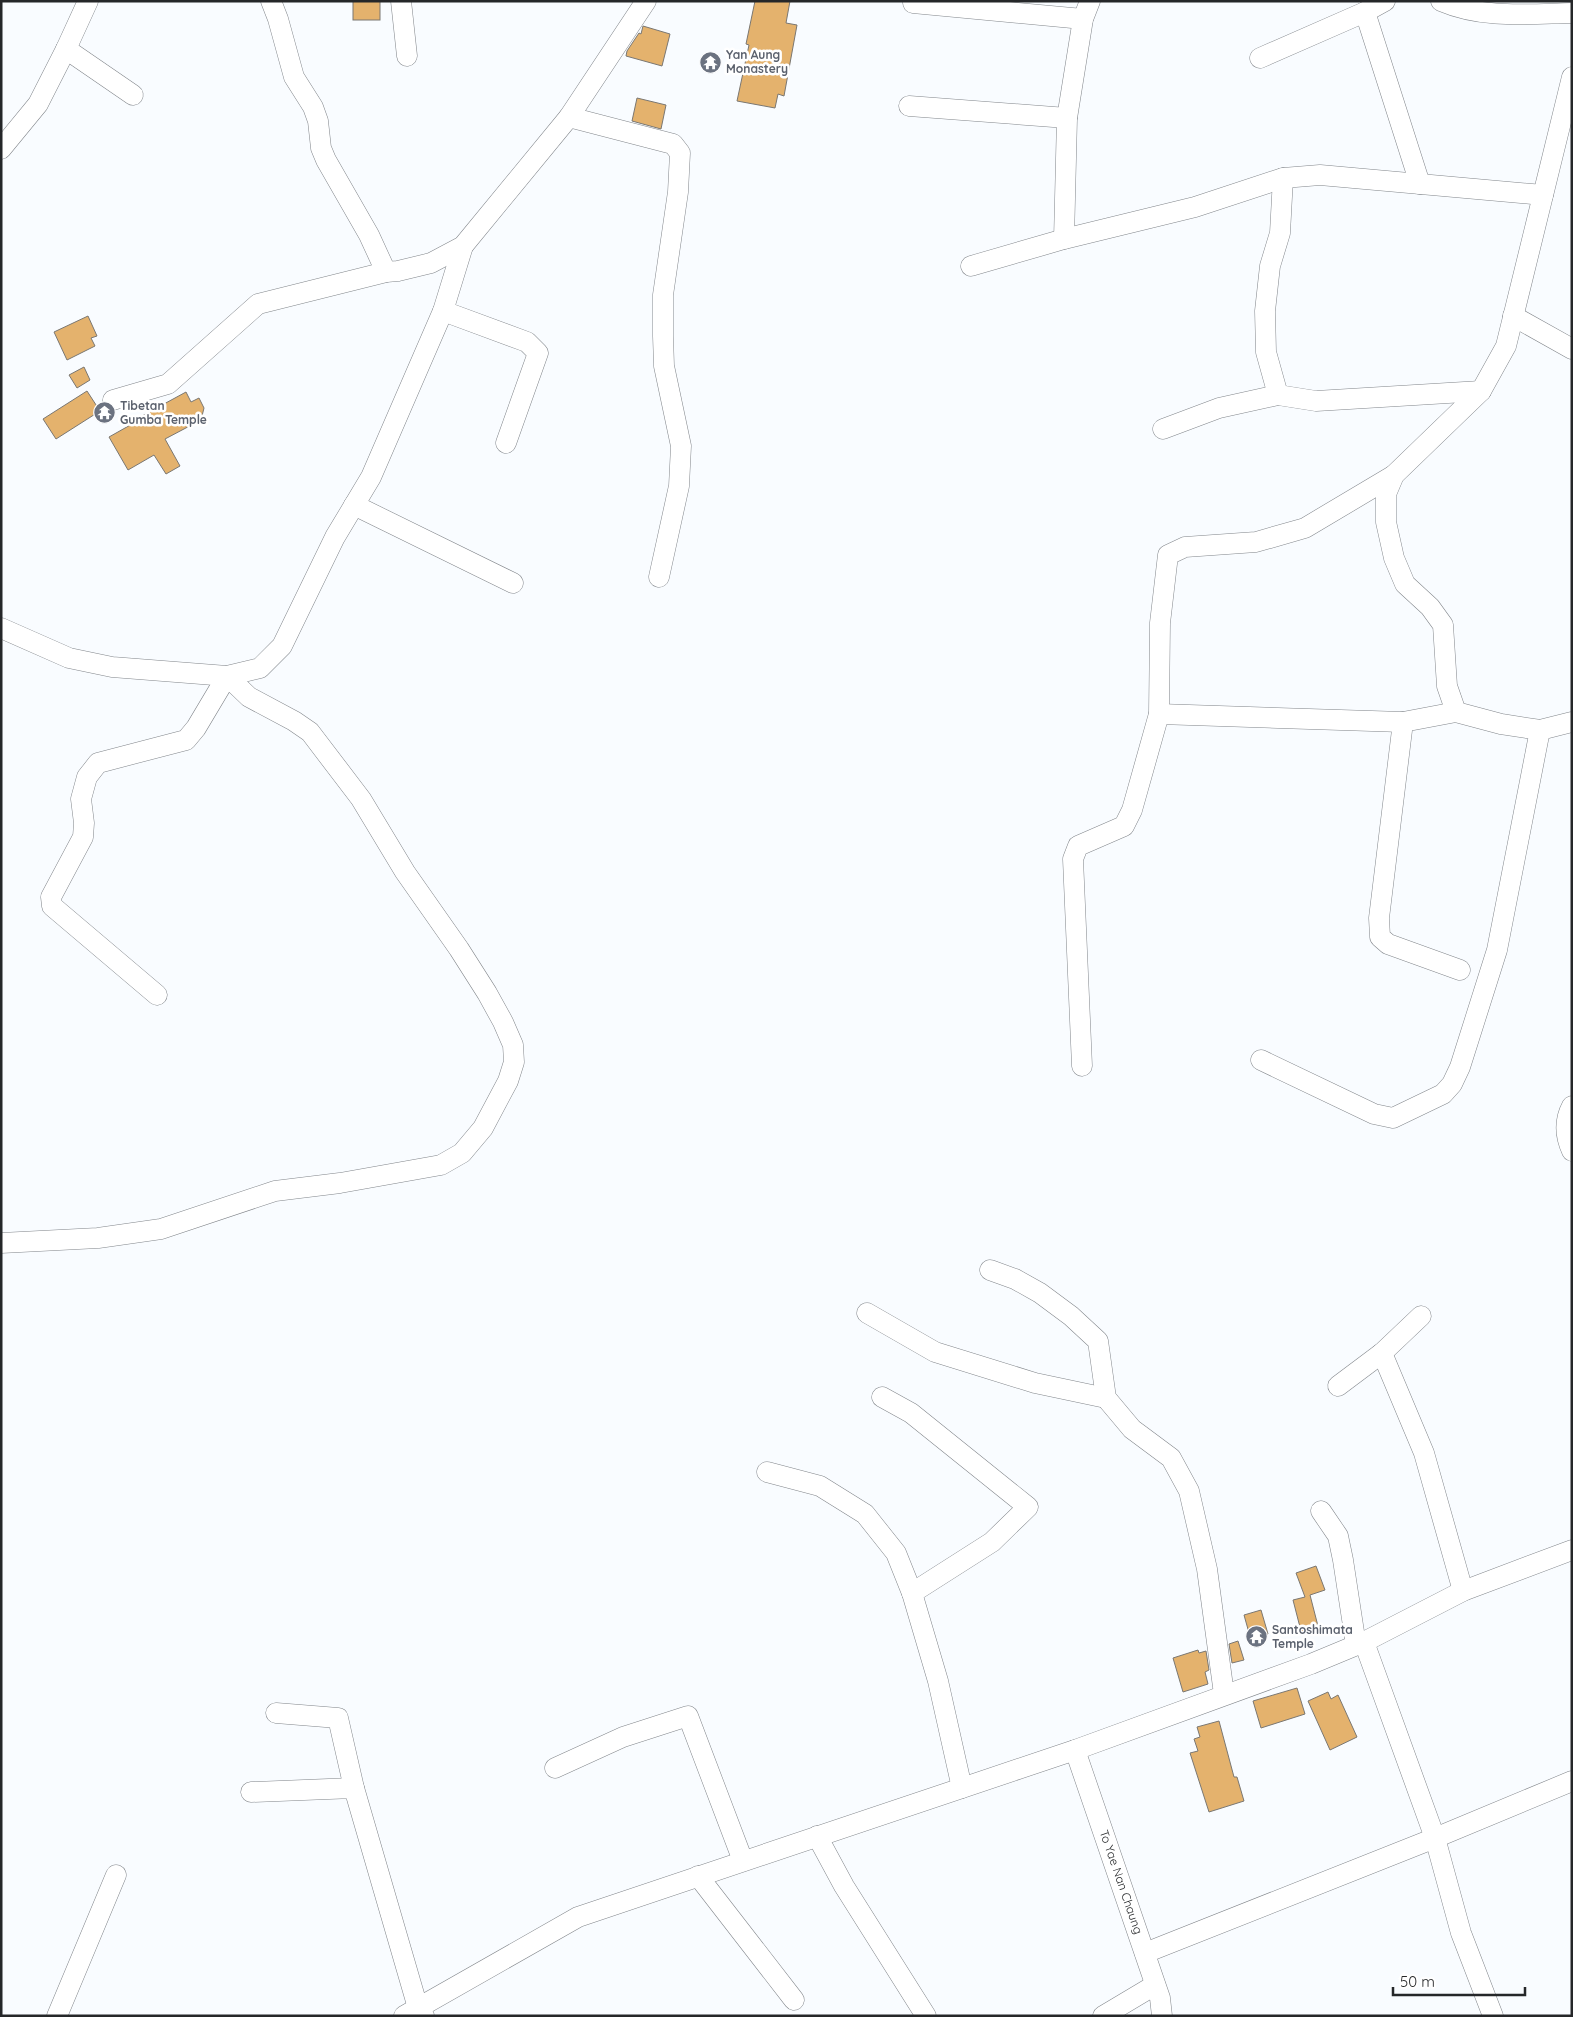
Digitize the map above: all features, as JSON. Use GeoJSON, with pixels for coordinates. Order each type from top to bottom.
{"type":"FeatureCollection","features":[{"type":"Feature","properties":{"kind":"street"},"geometry":{"type":"LineString","coordinates":[[4,141],[38,104],[88,1]]}},
{"type":"Feature","properties":{"kind":"street"},"geometry":{"type":"LineString","coordinates":[[271,1],[294,77],[313,106],[318,121],[321,148],[326,160],[369,235],[386,272]]}},
{"type":"Feature","properties":{"kind":"street"},"geometry":{"type":"LineString","coordinates":[[401,1],[407,56]]}},
{"type":"Feature","properties":{"kind":"street"},"geometry":{"type":"LineString","coordinates":[[113,400],[168,384],[258,304],[386,272],[432,263],[463,246],[569,117],[646,1]]}},
{"type":"Feature","properties":{"kind":"street"},"geometry":{"type":"LineString","coordinates":[[1260,58],[1365,12],[1385,1]]}},
{"type":"Feature","properties":{"kind":"street"},"geometry":{"type":"LineString","coordinates":[[1441,1],[1480,14],[1572,14]]}},
{"type":"Feature","properties":{"kind":"street"},"geometry":{"type":"LineString","coordinates":[[913,3],[1086,10],[1067,118],[1064,239]]}},
{"type":"Feature","properties":{"kind":"street"},"geometry":{"type":"LineString","coordinates":[[1365,12],[1420,184]]}},
{"type":"Feature","properties":{"kind":"street"},"geometry":{"type":"LineString","coordinates":[[66,49],[134,94]]}},
{"type":"Feature","properties":{"kind":"street"},"geometry":{"type":"LineString","coordinates":[[1082,1066],[1073,859],[1078,846],[1124,826],[1132,810],[1159,714],[1160,623],[1168,555],[1185,547],[1256,542],[1305,528],[1394,475],[1481,391],[1506,346],[1572,77]]}},
{"type":"Feature","properties":{"kind":"street"},"geometry":{"type":"LineString","coordinates":[[909,106],[1067,118]]}},
{"type":"Feature","properties":{"kind":"street"},"geometry":{"type":"LineString","coordinates":[[569,117],[673,144],[680,153],[678,192],[663,303],[664,366],[681,446],[679,486],[659,576]]}},
{"type":"Feature","properties":{"kind":"street"},"geometry":{"type":"LineString","coordinates":[[971,266],[1064,239],[1195,207],[1283,178],[1320,175],[1543,196]]}},
{"type":"Feature","properties":{"kind":"street"},"geometry":{"type":"LineString","coordinates":[[1278,395],[1266,352],[1265,311],[1270,266],[1280,233],[1283,178]]}},
{"type":"Feature","properties":{"kind":"street"},"geometry":{"type":"LineString","coordinates":[[1,628],[69,658],[112,667],[228,676],[260,668],[282,646],[335,537],[371,477],[443,311],[463,246]]}},
{"type":"Feature","properties":{"kind":"street"},"geometry":{"type":"LineString","coordinates":[[443,311],[527,342],[538,353],[506,443]]}},
{"type":"Feature","properties":{"kind":"street"},"geometry":{"type":"LineString","coordinates":[[1513,316],[1572,348]]}},
{"type":"Feature","properties":{"kind":"street"},"geometry":{"type":"LineString","coordinates":[[1164,429],[1219,408],[1278,395],[1316,401],[1481,391]]}},
{"type":"Feature","properties":{"kind":"street"},"geometry":{"type":"LineString","coordinates":[[1394,475],[1386,494],[1386,522],[1394,558],[1405,584],[1430,607],[1443,625],[1447,686],[1456,712]]}},
{"type":"Feature","properties":{"kind":"street"},"geometry":{"type":"LineString","coordinates":[[354,505],[513,583]]}},
{"type":"Feature","properties":{"kind":"street"},"geometry":{"type":"LineString","coordinates":[[157,995],[52,906],[51,898],[83,837],[84,823],[81,799],[88,777],[98,762],[186,740],[196,728],[228,676]]}},
{"type":"Feature","properties":{"kind":"street"},"geometry":{"type":"LineString","coordinates":[[1,1243],[98,1238],[160,1229],[275,1191],[340,1183],[441,1165],[462,1153],[483,1128],[508,1081],[514,1062],[513,1045],[503,1022],[459,949],[405,872],[361,799],[310,732],[294,721],[249,697],[228,676]]}},
{"type":"Feature","properties":{"kind":"street"},"geometry":{"type":"LineString","coordinates":[[1159,714],[1402,722],[1456,712],[1501,724],[1540,730],[1572,722]]}},
{"type":"Feature","properties":{"kind":"street"},"geometry":{"type":"LineString","coordinates":[[1402,722],[1379,918],[1380,937],[1388,944],[1460,970]]}},
{"type":"Feature","properties":{"kind":"street"},"geometry":{"type":"LineString","coordinates":[[1261,1060],[1374,1114],[1393,1118],[1443,1094],[1452,1084],[1460,1067],[1497,950],[1540,730]]}},
{"type":"Feature","properties":{"kind":"street"},"geometry":{"type":"LineString","coordinates":[[1572,1106],[1568,1114],[1565,1132],[1572,1151]]}},
{"type":"Feature","properties":{"kind":"street"},"geometry":{"type":"LineString","coordinates":[[990,1270],[1015,1279],[1040,1293],[1071,1316],[1098,1341],[1106,1398],[1132,1429],[1171,1458],[1189,1491],[1207,1569],[1224,1694]]}},
{"type":"Feature","properties":{"kind":"street"},"geometry":{"type":"LineString","coordinates":[[867,1313],[935,1352],[1034,1383],[1106,1398]]}},
{"type":"Feature","properties":{"kind":"street"},"geometry":{"type":"LineString","coordinates":[[1338,1386],[1382,1353],[1421,1316]]}},
{"type":"Feature","properties":{"kind":"street"},"geometry":{"type":"LineString","coordinates":[[1382,1353],[1424,1453],[1463,1591]]}},
{"type":"Feature","properties":{"kind":"street"},"geometry":{"type":"LineString","coordinates":[[882,1397],[911,1413],[1028,1506],[992,1542],[912,1593]]}},
{"type":"Feature","properties":{"kind":"street"},"geometry":{"type":"LineString","coordinates":[[767,1472],[820,1486],[865,1514],[896,1553],[912,1593],[938,1681],[962,1788]]}},
{"type":"Feature","properties":{"kind":"street"},"geometry":{"type":"LineString","coordinates":[[1321,1511],[1338,1536],[1360,1644],[1435,1838],[1461,1933],[1493,2016]]}},
{"type":"Feature","properties":{"kind":"street"},"geometry":{"type":"LineString","coordinates":[[276,1713],[338,1718],[354,1788],[415,2013],[578,1917],[1075,1750],[1224,1694],[1311,1664],[1360,1644],[1463,1591],[1572,1550]]}},
{"type":"Feature","properties":{"kind":"street"},"geometry":{"type":"LineString","coordinates":[[556,1768],[623,1737],[688,1716],[743,1861]]}},
{"type":"Feature","properties":{"kind":"street","name":"To Yae Nan Chaung"},"geometry":{"type":"LineString","coordinates":[[1075,1750],[1156,1985],[1162,2016]]}},
{"type":"Feature","properties":{"kind":"street"},"geometry":{"type":"LineString","coordinates":[[1145,1953],[1435,1838],[1572,1781]]}},
{"type":"Feature","properties":{"kind":"street"},"geometry":{"type":"LineString","coordinates":[[251,1792],[354,1788]]}},
{"type":"Feature","properties":{"kind":"street"},"geometry":{"type":"LineString","coordinates":[[817,1836],[844,1886],[926,2016]]}},
{"type":"Feature","properties":{"kind":"street"},"geometry":{"type":"LineString","coordinates":[[56,2016],[116,1876]]}},
{"type":"Feature","properties":{"kind":"street"},"geometry":{"type":"LineString","coordinates":[[698,1876],[794,2000]]}},
{"type":"Feature","properties":{"kind":"street"},"geometry":{"type":"LineString","coordinates":[[1103,2016],[1156,1985]]}},
{"type":"Feature","properties":{"kind":"building"},"geometry":{"type":"Polygon","coordinates":[[[353,1],[380,1],[380,20],[353,20],[353,1]]]}},
{"type":"Feature","properties":{"kind":"building"},"geometry":{"type":"Polygon","coordinates":[[[755,1],[790,1],[786,23],[797,25],[784,96],[778,94],[775,108],[737,101],[749,45],[746,44],[755,1]]]}},
{"type":"Feature","properties":{"kind":"building"},"geometry":{"type":"Polygon","coordinates":[[[643,26],[670,34],[662,66],[626,56],[627,51],[639,33],[641,34],[643,26]]]}},
{"type":"Feature","properties":{"kind":"building"},"geometry":{"type":"Polygon","coordinates":[[[637,98],[666,105],[661,129],[632,121],[637,98]]]}},
{"type":"Feature","properties":{"kind":"building"},"geometry":{"type":"Polygon","coordinates":[[[88,316],[97,336],[91,338],[95,346],[67,360],[54,332],[88,316]]]}},
{"type":"Feature","properties":{"kind":"building"},"geometry":{"type":"Polygon","coordinates":[[[84,367],[90,380],[77,388],[69,375],[84,367]]]}},
{"type":"Feature","properties":{"kind":"building"},"geometry":{"type":"Polygon","coordinates":[[[87,391],[100,411],[56,439],[43,419],[87,391]]]}},
{"type":"Feature","properties":{"kind":"building"},"geometry":{"type":"Polygon","coordinates":[[[186,392],[191,402],[199,398],[204,408],[201,420],[165,439],[180,466],[166,474],[154,455],[128,470],[109,437],[141,419],[140,417],[186,392]]]}},
{"type":"Feature","properties":{"kind":"building"},"geometry":{"type":"Polygon","coordinates":[[[1316,1566],[1325,1590],[1310,1595],[1319,1630],[1302,1635],[1293,1600],[1305,1597],[1296,1573],[1316,1566]]]}},
{"type":"Feature","properties":{"kind":"building"},"geometry":{"type":"Polygon","coordinates":[[[1261,1610],[1268,1634],[1251,1640],[1244,1615],[1261,1610]]]}},
{"type":"Feature","properties":{"kind":"building"},"geometry":{"type":"Polygon","coordinates":[[[1238,1641],[1244,1660],[1232,1663],[1229,1644],[1238,1641]]]}},
{"type":"Feature","properties":{"kind":"building"},"geometry":{"type":"Polygon","coordinates":[[[1198,1650],[1199,1653],[1206,1651],[1209,1670],[1205,1672],[1208,1684],[1183,1692],[1173,1658],[1198,1650]]]}},
{"type":"Feature","properties":{"kind":"building"},"geometry":{"type":"Polygon","coordinates":[[[1297,1688],[1305,1714],[1261,1728],[1253,1701],[1297,1688]]]}},
{"type":"Feature","properties":{"kind":"building"},"geometry":{"type":"Polygon","coordinates":[[[1328,1692],[1331,1699],[1338,1695],[1357,1737],[1330,1750],[1308,1701],[1328,1692]]]}},
{"type":"Feature","properties":{"kind":"building"},"geometry":{"type":"Polygon","coordinates":[[[1219,1721],[1234,1777],[1237,1777],[1244,1801],[1209,1812],[1190,1753],[1198,1751],[1194,1739],[1200,1737],[1197,1727],[1219,1721]]]}},
{"type":"Feature","properties":{"kind":"place","name":"Yan Aung Monastery"},"geometry":{"type":"Point","coordinates":[710,62]}},
{"type":"Feature","properties":{"kind":"place","name":"Tibetan Gumba Temple"},"geometry":{"type":"Point","coordinates":[104,413]}},
{"type":"Feature","properties":{"kind":"place","name":"Santoshimata Temple"},"geometry":{"type":"Point","coordinates":[1256,1637]}}]}
